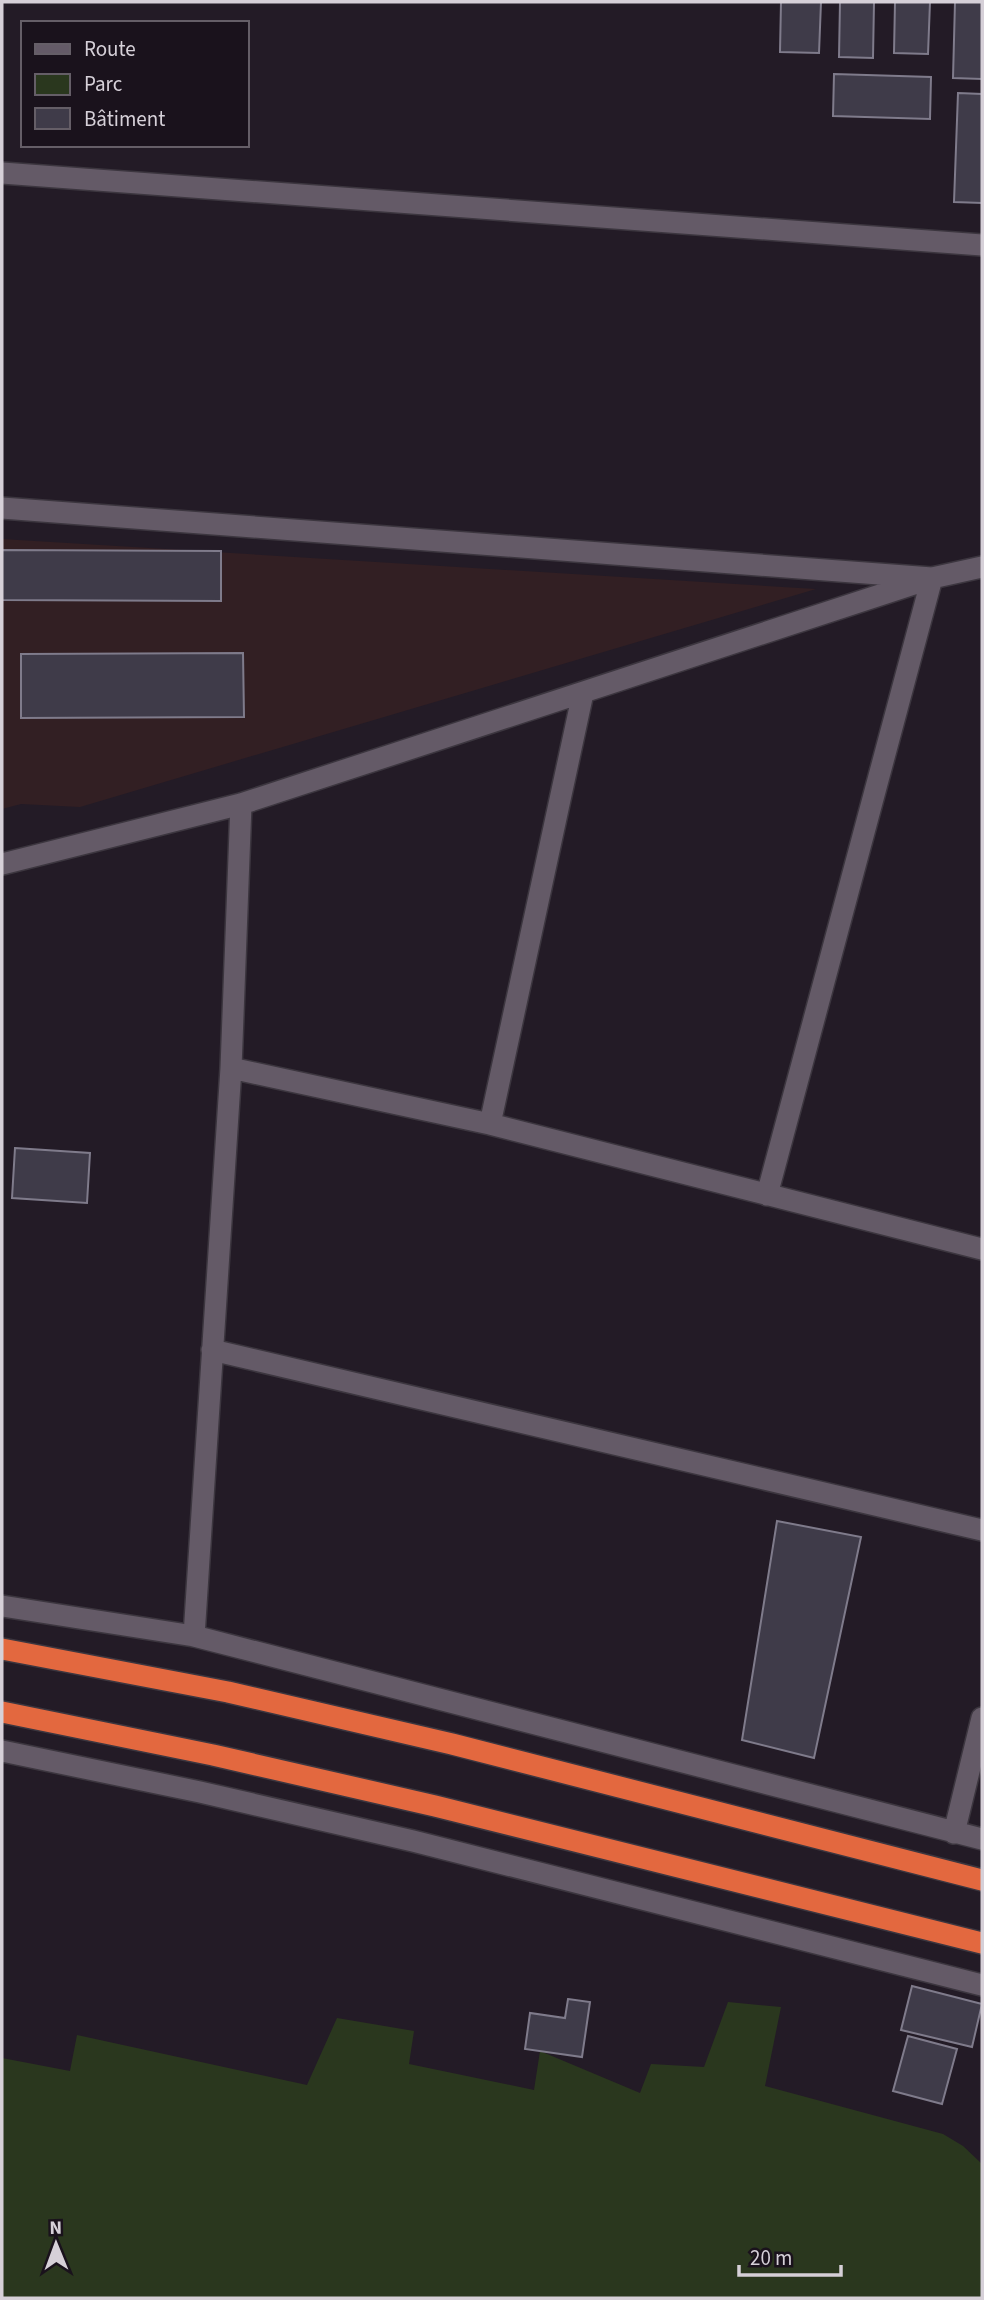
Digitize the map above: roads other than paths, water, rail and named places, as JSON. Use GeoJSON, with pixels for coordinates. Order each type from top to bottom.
{"type":"FeatureCollection","features":[{"type":"Feature","properties":{"kind":"highway"},"geometry":{"type":"LineString","coordinates":[[2,1649],[228,1692],[452,1744],[982,1881]]}},
{"type":"Feature","properties":{"kind":"highway"},"geometry":{"type":"LineString","coordinates":[[2,1712],[213,1755],[435,1806],[982,1943]]}},
{"type":"Feature","properties":{"kind":"street"},"geometry":{"type":"LineString","coordinates":[[2,173],[982,245]]}},
{"type":"Feature","properties":{"kind":"street"},"geometry":{"type":"LineString","coordinates":[[2,508],[932,578]]}},
{"type":"Feature","properties":{"kind":"street"},"geometry":{"type":"LineString","coordinates":[[2,864],[241,804],[932,578],[982,566]]}},
{"type":"Feature","properties":{"kind":"street"},"geometry":{"type":"LineString","coordinates":[[767,1195],[932,578]]}},
{"type":"Feature","properties":{"kind":"street"},"geometry":{"type":"LineString","coordinates":[[490,1124],[583,693]]}},
{"type":"Feature","properties":{"kind":"street"},"geometry":{"type":"LineString","coordinates":[[194,1636],[231,1068],[241,804]]}},
{"type":"Feature","properties":{"kind":"street"},"geometry":{"type":"LineString","coordinates":[[231,1068],[490,1124],[982,1249]]}},
{"type":"Feature","properties":{"kind":"street"},"geometry":{"type":"LineString","coordinates":[[212,1350],[982,1530]]}},
{"type":"Feature","properties":{"kind":"street"},"geometry":{"type":"LineString","coordinates":[[2,1606],[194,1636],[982,1839]]}},
{"type":"Feature","properties":{"kind":"street"},"geometry":{"type":"LineString","coordinates":[[954,1833],[982,1718]]}},
{"type":"Feature","properties":{"kind":"street"},"geometry":{"type":"LineString","coordinates":[[2,1751],[200,1792],[413,1841],[982,1985]]}}]}
